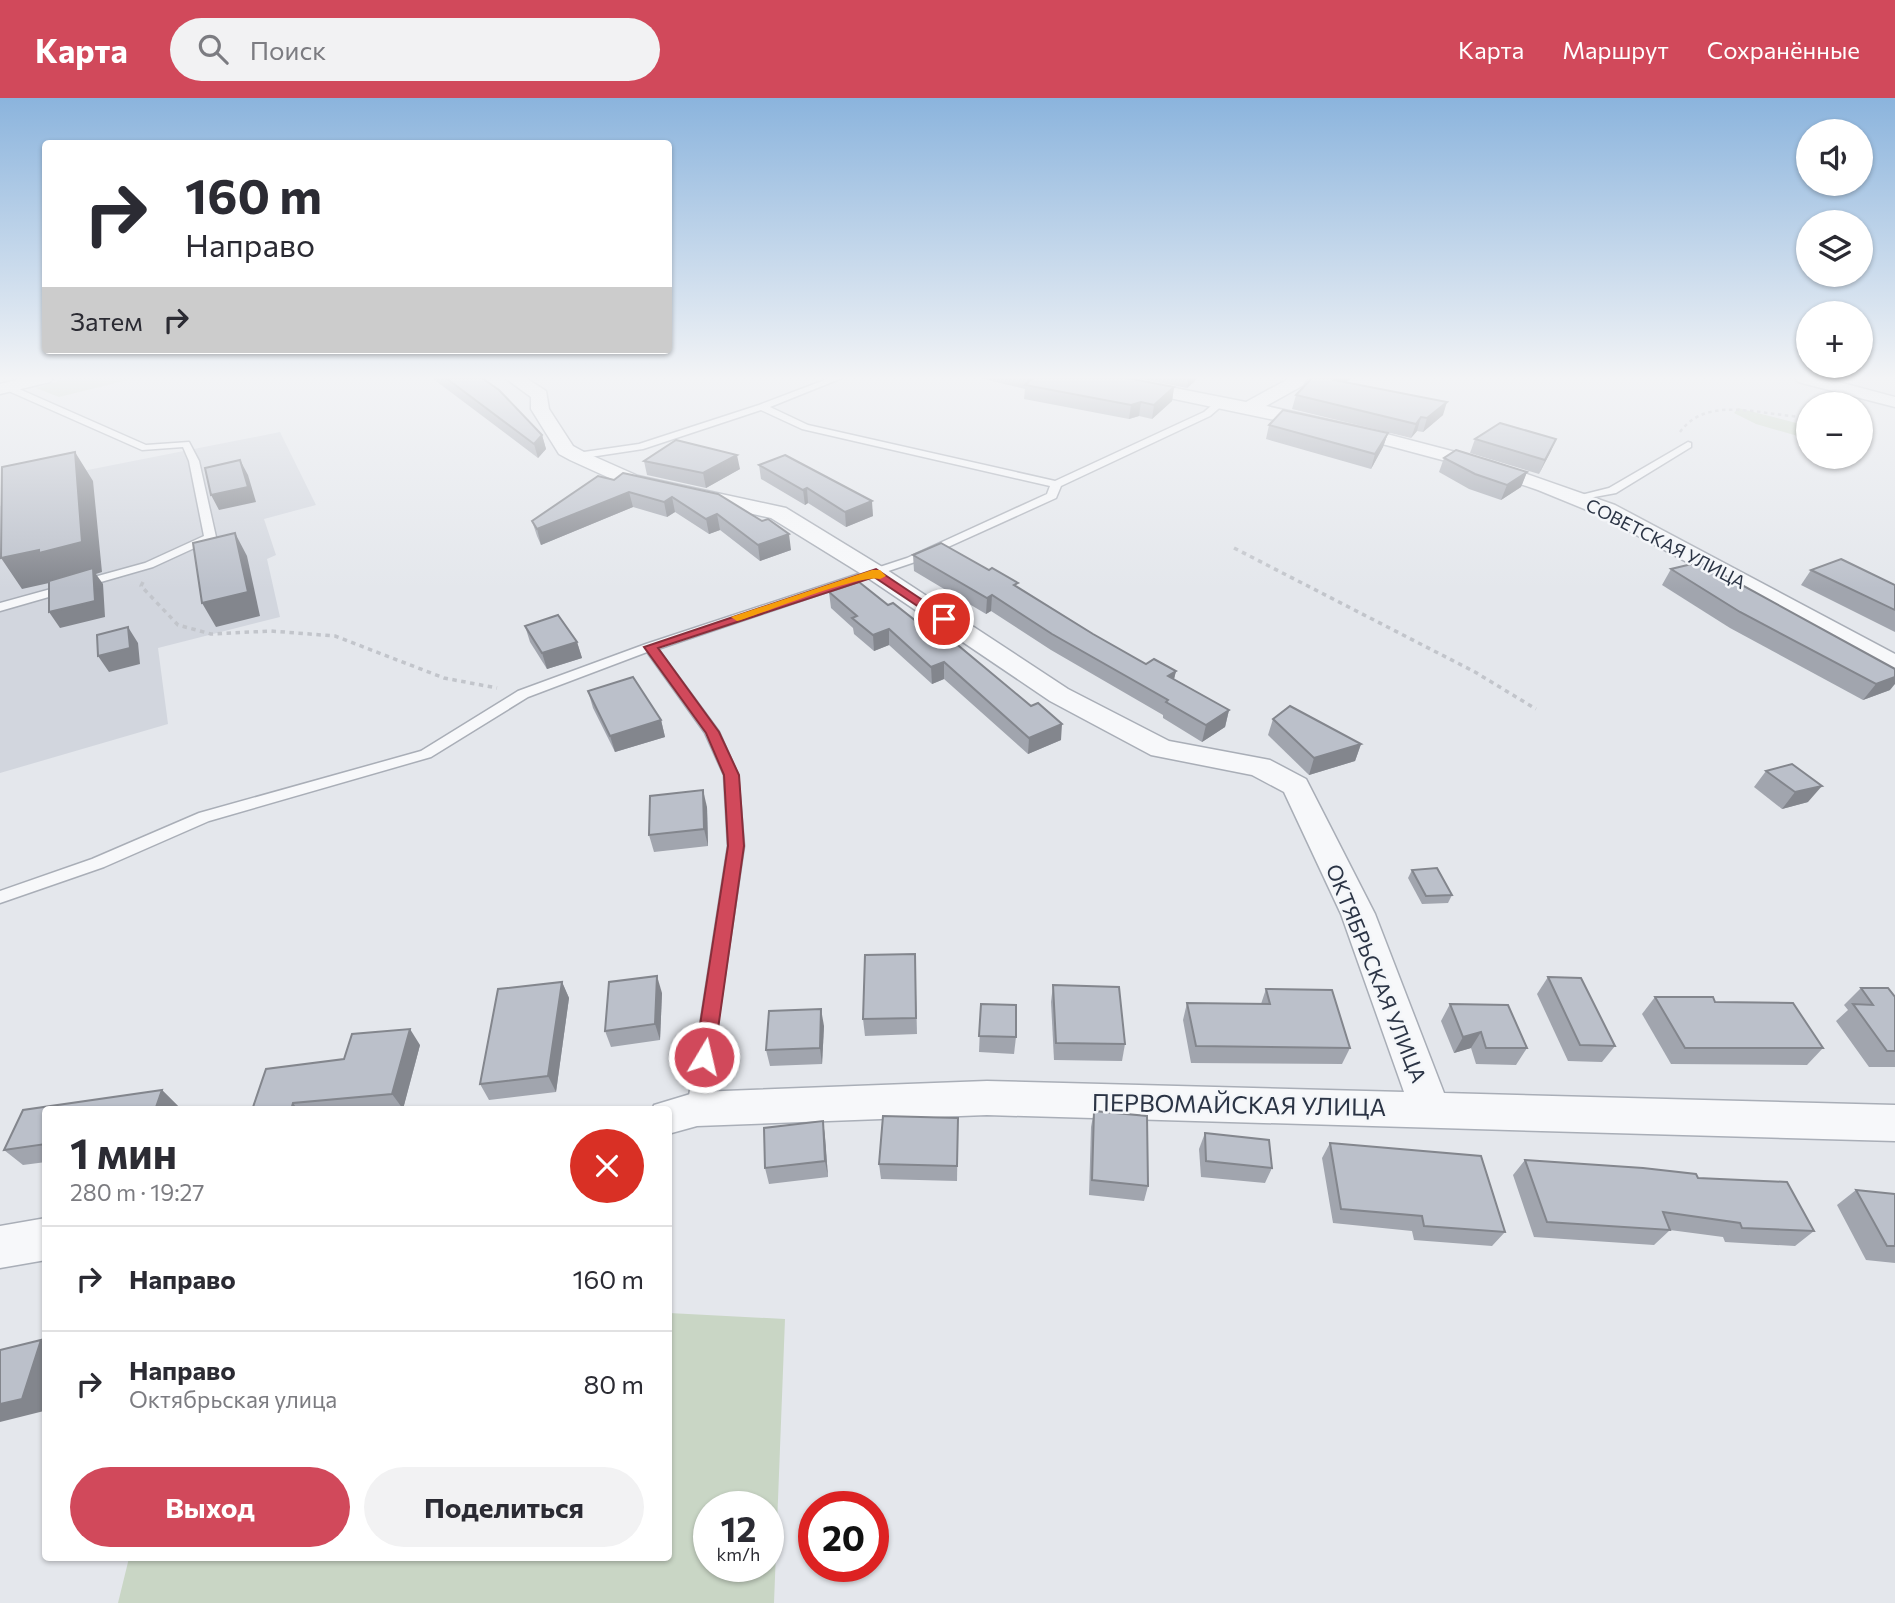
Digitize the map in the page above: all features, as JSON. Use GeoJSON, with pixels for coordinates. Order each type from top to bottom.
{"type":"FeatureCollection","features":[{"type":"Feature","properties":{"kind":"street","name":"ОКТЯБРЬСКАЯ УЛИЦА"},"geometry":{"type":"LineString","coordinates":[[565,448],[632,481],[779,513],[876,573],[1059,695],[1161,749],[1260,767],[1296,786],[1358,914],[1430,1109]]}},
{"type":"Feature","properties":{"kind":"street","name":"СОВЕТСКАЯ УЛИЦА"},"geometry":{"type":"LineString","coordinates":[[1426,448],[1476,462],[1608,510],[1895,664]]}},
{"type":"Feature","properties":{"kind":"street","name":"ПЕРВОМАЙСКАЯ УЛИЦА"},"geometry":{"type":"LineString","coordinates":[[682,1113],[987,1098],[1895,1123]]}},
{"type":"Feature","properties":{"kind":"street"},"geometry":{"type":"LineString","coordinates":[[0,1247],[42,1240]]}},
{"type":"Feature","properties":{"kind":"lane"},"geometry":{"type":"LineString","coordinates":[[0,607],[149,565],[210,537],[194,461],[188,448]]}},
{"type":"Feature","properties":{"kind":"lane"},"geometry":{"type":"LineString","coordinates":[[577,456],[631,448]]}},
{"type":"Feature","properties":{"kind":"lane"},"geometry":{"type":"LineString","coordinates":[[899,448],[1056,484],[1133,448]]}},
{"type":"Feature","properties":{"kind":"lane"},"geometry":{"type":"LineString","coordinates":[[1578,498],[1612,491],[1683,448]]}},
{"type":"Feature","properties":{"kind":"lane"},"geometry":{"type":"LineString","coordinates":[[0,897],[98,863],[204,817],[426,754],[523,694],[650,647],[911,560],[1052,496],[1056,484]]}},
{"type":"Feature","properties":{"kind":"lane"},"geometry":{"type":"LineString","coordinates":[[650,647],[712,732],[732,775],[736,846],[682,1113]]}},
{"type":"Feature","properties":{"kind":"path"},"geometry":{"type":"LineString","coordinates":[[1234,548],[1475,672],[1536,709]]}},
{"type":"Feature","properties":{"kind":"path"},"geometry":{"type":"LineString","coordinates":[[149,565],[142,586],[178,625],[211,634],[271,631],[335,636],[444,678],[523,694]]}},
{"type":"Feature","properties":{"kind":"shaded area"},"geometry":{"type":"Polygon","coordinates":[[[198,448],[288,448],[316,505],[264,519],[276,555],[267,559],[280,617],[158,648],[168,724],[0,773],[0,506],[21,502],[37,480],[198,448]]]}},
{"type":"Feature","properties":{"kind":"green space"},"geometry":{"type":"Polygon","coordinates":[[[672,1313],[785,1319],[778,1491],[693,1491],[693,1582],[775,1582],[774,1603],[118,1603],[128,1561],[672,1561],[672,1313]]]}},
{"type":"Feature","properties":{"kind":"building"},"geometry":{"type":"Polygon","coordinates":[[[663,448],[709,448],[737,455],[703,473],[644,461],[663,448]]]}},
{"type":"Feature","properties":{"kind":"building"},"geometry":{"type":"Polygon","coordinates":[[[1354,448],[1379,448],[1375,454],[1354,448]]]}},
{"type":"Feature","properties":{"kind":"building"},"geometry":{"type":"Polygon","coordinates":[[[1506,448],[1551,448],[1545,460],[1506,448]]]}},
{"type":"Feature","properties":{"kind":"building"},"geometry":{"type":"Polygon","coordinates":[[[1456,450],[1527,472],[1507,485],[1475,474],[1444,458],[1456,450]]]}},
{"type":"Feature","properties":{"kind":"building"},"geometry":{"type":"Polygon","coordinates":[[[75,452],[82,542],[39,553],[39,550],[1,558],[2,467],[75,452]]]}},
{"type":"Feature","properties":{"kind":"building"},"geometry":{"type":"Polygon","coordinates":[[[785,455],[872,501],[845,512],[807,488],[803,490],[759,465],[785,455]]]}},
{"type":"Feature","properties":{"kind":"building"},"geometry":{"type":"Polygon","coordinates":[[[240,460],[248,487],[211,495],[205,468],[240,460]]]}},
{"type":"Feature","properties":{"kind":"building"},"geometry":{"type":"Polygon","coordinates":[[[623,473],[718,494],[762,521],[768,519],[789,534],[758,545],[717,514],[706,519],[672,497],[664,502],[629,492],[537,529],[532,521],[598,476],[614,480],[623,473]]]}},
{"type":"Feature","properties":{"kind":"building"},"geometry":{"type":"Polygon","coordinates":[[[235,533],[248,592],[202,603],[193,543],[235,533]]]}},
{"type":"Feature","properties":{"kind":"building"},"geometry":{"type":"Polygon","coordinates":[[[941,543],[1018,583],[1014,585],[1146,664],[1154,659],[1176,671],[1168,676],[1229,710],[1206,725],[1166,702],[1168,700],[1052,634],[992,595],[987,598],[913,555],[941,543]]]}},
{"type":"Feature","properties":{"kind":"building"},"geometry":{"type":"Polygon","coordinates":[[[1841,559],[1895,585],[1895,610],[1811,570],[1841,559]]]}},
{"type":"Feature","properties":{"kind":"building"},"geometry":{"type":"Polygon","coordinates":[[[1700,562],[1895,669],[1895,677],[1876,684],[1740,612],[1671,569],[1700,562]]]}},
{"type":"Feature","properties":{"kind":"building"},"geometry":{"type":"Polygon","coordinates":[[[93,568],[95,601],[49,612],[49,581],[93,568]]]}},
{"type":"Feature","properties":{"kind":"building"},"geometry":{"type":"Polygon","coordinates":[[[859,582],[888,605],[893,603],[940,640],[948,637],[1031,706],[1038,703],[1062,724],[1029,738],[944,662],[931,667],[889,629],[873,635],[852,618],[857,616],[829,592],[859,582]]]}},
{"type":"Feature","properties":{"kind":"building"},"geometry":{"type":"Polygon","coordinates":[[[558,615],[577,642],[542,653],[525,626],[558,615]]]}},
{"type":"Feature","properties":{"kind":"building"},"geometry":{"type":"Polygon","coordinates":[[[128,627],[130,648],[98,656],[97,635],[128,627]]]}},
{"type":"Feature","properties":{"kind":"building"},"geometry":{"type":"Polygon","coordinates":[[[633,677],[661,720],[610,736],[588,691],[633,677]]]}},
{"type":"Feature","properties":{"kind":"building"},"geometry":{"type":"Polygon","coordinates":[[[1290,706],[1361,744],[1314,758],[1273,719],[1290,706]]]}},
{"type":"Feature","properties":{"kind":"building"},"geometry":{"type":"Polygon","coordinates":[[[1792,764],[1822,786],[1795,792],[1766,771],[1792,764]]]}},
{"type":"Feature","properties":{"kind":"building"},"geometry":{"type":"Polygon","coordinates":[[[703,790],[704,829],[649,835],[650,796],[703,790]]]}},
{"type":"Feature","properties":{"kind":"building"},"geometry":{"type":"Polygon","coordinates":[[[1437,868],[1452,895],[1426,896],[1412,870],[1437,868]]]}},
{"type":"Feature","properties":{"kind":"building"},"geometry":{"type":"Polygon","coordinates":[[[915,954],[916,1018],[863,1019],[865,955],[915,954]]]}},
{"type":"Feature","properties":{"kind":"building"},"geometry":{"type":"Polygon","coordinates":[[[657,976],[655,1024],[605,1031],[609,982],[657,976]]]}},
{"type":"Feature","properties":{"kind":"building"},"geometry":{"type":"Polygon","coordinates":[[[1548,977],[1581,978],[1615,1046],[1580,1045],[1548,977]]]}},
{"type":"Feature","properties":{"kind":"building"},"geometry":{"type":"Polygon","coordinates":[[[562,982],[548,1076],[480,1084],[498,989],[562,982]]]}},
{"type":"Feature","properties":{"kind":"building"},"geometry":{"type":"Polygon","coordinates":[[[1053,985],[1119,987],[1125,1044],[1056,1043],[1053,985]]]}},
{"type":"Feature","properties":{"kind":"building"},"geometry":{"type":"Polygon","coordinates":[[[1861,988],[1888,988],[1895,997],[1895,1051],[1887,1051],[1853,1004],[1873,1005],[1861,988]]]}},
{"type":"Feature","properties":{"kind":"building"},"geometry":{"type":"Polygon","coordinates":[[[1266,989],[1332,990],[1350,1048],[1196,1046],[1187,1003],[1270,1004],[1266,989]]]}},
{"type":"Feature","properties":{"kind":"building"},"geometry":{"type":"Polygon","coordinates":[[[1655,997],[1713,997],[1715,1002],[1793,1003],[1823,1048],[1685,1048],[1655,997]]]}},
{"type":"Feature","properties":{"kind":"building"},"geometry":{"type":"Polygon","coordinates":[[[981,1004],[1016,1005],[1016,1037],[979,1036],[981,1004]]]}},
{"type":"Feature","properties":{"kind":"building"},"geometry":{"type":"Polygon","coordinates":[[[1450,1004],[1508,1005],[1527,1048],[1486,1048],[1481,1032],[1463,1037],[1450,1004]]]}},
{"type":"Feature","properties":{"kind":"building"},"geometry":{"type":"Polygon","coordinates":[[[821,1009],[820,1048],[766,1050],[769,1011],[821,1009]]]}},
{"type":"Feature","properties":{"kind":"building"},"geometry":{"type":"Polygon","coordinates":[[[410,1029],[392,1094],[293,1103],[292,1106],[253,1106],[266,1069],[344,1059],[352,1034],[410,1029]]]}},
{"type":"Feature","properties":{"kind":"building"},"geometry":{"type":"Polygon","coordinates":[[[162,1090],[156,1106],[51,1106],[162,1090]]]}},
{"type":"Feature","properties":{"kind":"building"},"geometry":{"type":"Polygon","coordinates":[[[42,1107],[42,1145],[4,1150],[23,1110],[42,1107]]]}},
{"type":"Feature","properties":{"kind":"building"},"geometry":{"type":"Polygon","coordinates":[[[1094,1111],[1147,1116],[1148,1186],[1092,1180],[1094,1111]]]}},
{"type":"Feature","properties":{"kind":"building"},"geometry":{"type":"Polygon","coordinates":[[[883,1116],[958,1118],[957,1166],[879,1164],[883,1116]]]}},
{"type":"Feature","properties":{"kind":"building"},"geometry":{"type":"Polygon","coordinates":[[[823,1121],[825,1161],[765,1168],[764,1128],[823,1121]]]}},
{"type":"Feature","properties":{"kind":"building"},"geometry":{"type":"Polygon","coordinates":[[[1205,1133],[1269,1140],[1272,1168],[1206,1161],[1205,1133]]]}},
{"type":"Feature","properties":{"kind":"building"},"geometry":{"type":"Polygon","coordinates":[[[1330,1143],[1481,1156],[1505,1232],[1424,1226],[1422,1216],[1341,1209],[1330,1143]]]}},
{"type":"Feature","properties":{"kind":"building"},"geometry":{"type":"Polygon","coordinates":[[[1525,1160],[1643,1168],[1696,1174],[1698,1178],[1787,1182],[1814,1231],[1742,1228],[1740,1223],[1663,1212],[1670,1230],[1547,1222],[1525,1160]]]}},
{"type":"Feature","properties":{"kind":"building"},"geometry":{"type":"Polygon","coordinates":[[[1856,1190],[1895,1194],[1895,1246],[1887,1246],[1856,1190]]]}},
{"type":"Feature","properties":{"kind":"building"},"geometry":{"type":"Polygon","coordinates":[[[41,1340],[22,1399],[0,1404],[0,1350],[41,1340]]]}},
{"type":"Feature","properties":{"kind":"slow traffic"},"geometry":{"type":"LineString","coordinates":[[737,617],[839,583],[876,573],[880,576]]}},
{"type":"Feature","properties":{"kind":"route"},"geometry":{"type":"LineString","coordinates":[[704,1057],[736,846],[732,775],[712,732],[650,647],[876,573],[944,619]]}}]}
